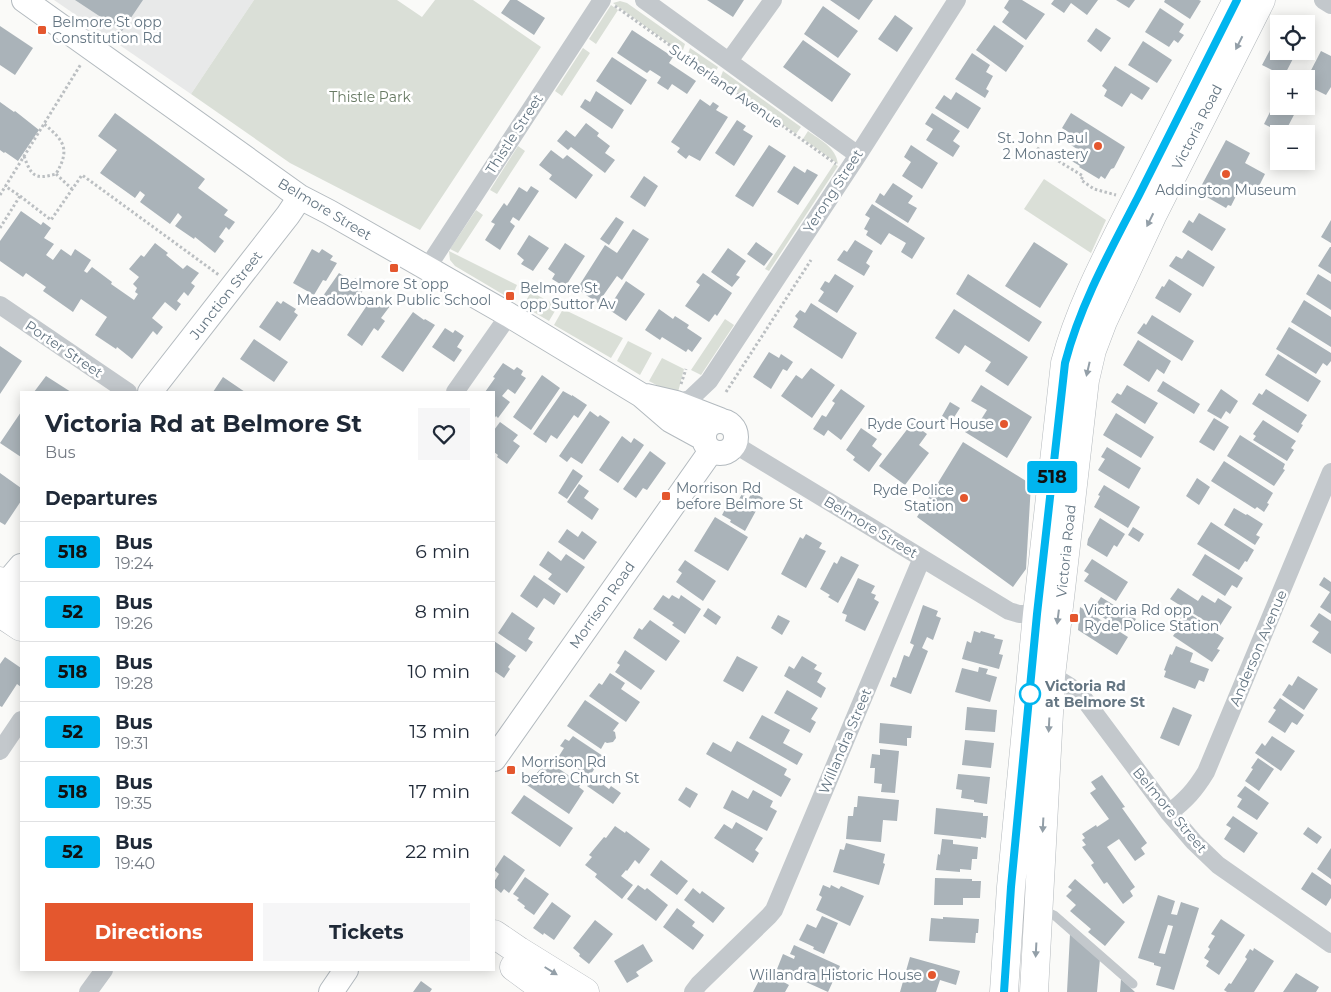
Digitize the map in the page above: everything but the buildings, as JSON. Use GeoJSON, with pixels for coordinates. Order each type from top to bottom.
{"type":"FeatureCollection","features":[{"type":"Feature","properties":{"kind":"highway","name":"Victoria Road"},"geometry":{"type":"LineString","coordinates":[[1004,992],[1011,887],[1037,614],[1065,363],[1085,304],[1237,0]]}},
{"type":"Feature","properties":{"kind":"highway","name":"Victoria Road"},"geometry":{"type":"LineString","coordinates":[[1034,992],[1051,676],[1085,380],[1092,350],[1103,321],[1152,216],[1261,0]]}},
{"type":"Feature","properties":{"kind":"highway"},"geometry":{"type":"LineString","coordinates":[[0,613],[20,626]]}},
{"type":"Feature","properties":{"kind":"highway"},"geometry":{"type":"LineString","coordinates":[[495,941],[535,992]]}},
{"type":"Feature","properties":{"kind":"highway"},"geometry":{"type":"LineString","coordinates":[[495,941],[519,951],[585,992]]}},
{"type":"Feature","properties":{"kind":"highway"},"geometry":{"type":"LineString","coordinates":[[516,969],[548,992]]}},
{"type":"Feature","properties":{"kind":"street","name":"Belmore Street"},"geometry":{"type":"LineString","coordinates":[[24,0],[300,196],[509,315],[641,395],[670,420],[707,445]]}},
{"type":"Feature","properties":{"kind":"street","name":"Sutherland Avenue"},"geometry":{"type":"LineString","coordinates":[[644,0],[858,154]]}},
{"type":"Feature","properties":{"kind":"street"},"geometry":{"type":"LineString","coordinates":[[729,61],[773,0]]}},
{"type":"Feature","properties":{"kind":"street","name":"Yerong Street"},"geometry":{"type":"LineString","coordinates":[[698,412],[690,399],[708,381],[957,0]]}},
{"type":"Feature","properties":{"kind":"street"},"geometry":{"type":"LineString","coordinates":[[1323,0],[1331,6]]}},
{"type":"Feature","properties":{"kind":"street","name":"Thistle Street"},"geometry":{"type":"LineString","coordinates":[[427,268],[607,3]]}},
{"type":"Feature","properties":{"kind":"street","name":"Junction Street"},"geometry":{"type":"LineString","coordinates":[[151,391],[288,215],[300,196]]}},
{"type":"Feature","properties":{"kind":"street","name":"Porter Street"},"geometry":{"type":"LineString","coordinates":[[0,306],[127,391]]}},
{"type":"Feature","properties":{"kind":"street"},"geometry":{"type":"LineString","coordinates":[[456,391],[509,315]]}},
{"type":"Feature","properties":{"kind":"street","name":"Yerong Street"},"geometry":{"type":"LineString","coordinates":[[698,412],[703,402],[708,381]]}},
{"type":"Feature","properties":{"kind":"street","name":"Belmore Street"},"geometry":{"type":"LineString","coordinates":[[641,395],[698,412]]}},
{"type":"Feature","properties":{"kind":"street"},"geometry":{"type":"LineString","coordinates":[[698,412],[725,421],[734,428],[736,439],[727,452],[716,453],[707,445]]}},
{"type":"Feature","properties":{"kind":"street","name":"Morrison Road"},"geometry":{"type":"LineString","coordinates":[[495,758],[707,445],[704,433],[709,424],[698,412]]}},
{"type":"Feature","properties":{"kind":"street","name":"Belmore Street"},"geometry":{"type":"LineString","coordinates":[[734,444],[1009,611],[1019,614],[1037,614]]}},
{"type":"Feature","properties":{"kind":"street","name":"Anderson Avenue"},"geometry":{"type":"LineString","coordinates":[[1169,812],[1181,804],[1196,789],[1206,772],[1331,472]]}},
{"type":"Feature","properties":{"kind":"street","name":"Willandra Street"},"geometry":{"type":"LineString","coordinates":[[693,992],[774,910],[922,558]]}},
{"type":"Feature","properties":{"kind":"street","name":"Belmore Street"},"geometry":{"type":"LineString","coordinates":[[1051,676],[1066,683],[1080,694],[1169,812],[1194,842],[1218,865],[1331,944]]}},
{"type":"Feature","properties":{"kind":"street"},"geometry":{"type":"LineString","coordinates":[[0,751],[20,721]]}},
{"type":"Feature","properties":{"kind":"street"},"geometry":{"type":"LineString","coordinates":[[88,992],[103,971]]}},
{"type":"Feature","properties":{"kind":"street"},"geometry":{"type":"LineString","coordinates":[[331,992],[345,971]]}},
{"type":"Feature","properties":{"kind":"lane"},"geometry":{"type":"LineString","coordinates":[[1038,908],[1054,914],[1133,984]]}},
{"type":"Feature","properties":{"kind":"path","name":"Sutherland Avenue"},"geometry":{"type":"LineString","coordinates":[[607,3],[846,171]]}},
{"type":"Feature","properties":{"kind":"path"},"geometry":{"type":"LineString","coordinates":[[0,195],[82,62]]}},
{"type":"Feature","properties":{"kind":"path"},"geometry":{"type":"LineString","coordinates":[[24,156],[30,172],[39,177],[56,174],[63,162],[64,152],[56,134],[44,124]]}},
{"type":"Feature","properties":{"kind":"path"},"geometry":{"type":"LineString","coordinates":[[1037,148],[1083,176],[1080,180],[1094,189],[1120,197]]}},
{"type":"Feature","properties":{"kind":"path"},"geometry":{"type":"LineString","coordinates":[[56,174],[72,189]]}},
{"type":"Feature","properties":{"kind":"path"},"geometry":{"type":"LineString","coordinates":[[5,186],[51,220],[82,175],[221,277]]}},
{"type":"Feature","properties":{"kind":"path"},"geometry":{"type":"LineString","coordinates":[[0,228],[20,196]]}},
{"type":"Feature","properties":{"kind":"path","name":"Yerong Street"},"geometry":{"type":"LineString","coordinates":[[726,392],[815,253]]}},
{"type":"Feature","properties":{"kind":"shaded area"},"geometry":{"type":"Polygon","coordinates":[[[54,0],[254,0],[191,94],[54,0]]]}},
{"type":"Feature","properties":{"kind":"green space","name":"Thistle Park"},"geometry":{"type":"Polygon","coordinates":[[[254,0],[397,0],[422,17],[435,0],[473,0],[541,47],[420,230],[290,163],[191,94],[254,0]]]}},
{"type":"Feature","properties":{"kind":"green space"},"geometry":{"type":"Polygon","coordinates":[[[620,1],[627,3],[685,44],[682,53],[613,3],[620,1]]]}},
{"type":"Feature","properties":{"kind":"green space"},"geometry":{"type":"Polygon","coordinates":[[[611,5],[618,10],[596,44],[589,39],[611,5]]]}},
{"type":"Feature","properties":{"kind":"green space"},"geometry":{"type":"Polygon","coordinates":[[[583,48],[590,53],[562,96],[555,91],[583,48]]]}},
{"type":"Feature","properties":{"kind":"green space"},"geometry":{"type":"Polygon","coordinates":[[[690,48],[718,67],[714,75],[687,57],[690,48]]]}},
{"type":"Feature","properties":{"kind":"green space"},"geometry":{"type":"Polygon","coordinates":[[[723,71],[801,127],[796,134],[720,79],[723,71]]]}},
{"type":"Feature","properties":{"kind":"green space"},"geometry":{"type":"Polygon","coordinates":[[[808,131],[831,148],[838,164],[803,139],[808,131]]]}},
{"type":"Feature","properties":{"kind":"green space"},"geometry":{"type":"Polygon","coordinates":[[[518,146],[525,151],[497,194],[490,190],[518,146]]]}},
{"type":"Feature","properties":{"kind":"green space"},"geometry":{"type":"Polygon","coordinates":[[[834,164],[838,166],[769,271],[765,269],[834,164]]]}},
{"type":"Feature","properties":{"kind":"green space"},"geometry":{"type":"Polygon","coordinates":[[[1044,179],[1106,220],[1091,253],[1024,209],[1044,179]]]}},
{"type":"Feature","properties":{"kind":"green space"},"geometry":{"type":"Polygon","coordinates":[[[476,210],[483,215],[458,253],[450,249],[476,210]]]}},
{"type":"Feature","properties":{"kind":"green space"},"geometry":{"type":"Polygon","coordinates":[[[449,251],[517,285],[513,294],[507,291],[504,295],[455,266],[450,260],[449,251]]]}},
{"type":"Feature","properties":{"kind":"green space"},"geometry":{"type":"Polygon","coordinates":[[[531,292],[558,306],[549,321],[523,306],[531,292]]]}},
{"type":"Feature","properties":{"kind":"green space"},"geometry":{"type":"Polygon","coordinates":[[[563,309],[623,338],[611,358],[554,325],[563,309]]]}},
{"type":"Feature","properties":{"kind":"green space"},"geometry":{"type":"Polygon","coordinates":[[[725,319],[734,325],[701,375],[691,370],[725,319]]]}},
{"type":"Feature","properties":{"kind":"green space"},"geometry":{"type":"Polygon","coordinates":[[[628,341],[652,353],[640,375],[617,361],[628,341]]]}},
{"type":"Feature","properties":{"kind":"green space"},"geometry":{"type":"Polygon","coordinates":[[[662,358],[684,369],[677,396],[649,381],[662,358]]]}},
{"type":"Feature","properties":{"kind":"bus line","name":"518"},"geometry":{"type":"LineString","coordinates":[[1004,992],[1011,887],[1037,614],[1065,363],[1085,304],[1237,0]]}},
{"type":"Feature","properties":{"kind":"place","name":"Belmore St opp Constitution Rd"},"geometry":{"type":"Point","coordinates":[42,30]}},
{"type":"Feature","properties":{"kind":"place","name":"St. John Paul 2 Monastery"},"geometry":{"type":"Point","coordinates":[1098,146]}},
{"type":"Feature","properties":{"kind":"place","name":"Addington Museum"},"geometry":{"type":"Point","coordinates":[1226,174]}},
{"type":"Feature","properties":{"kind":"place","name":"Belmore St opp Meadowbank Public School"},"geometry":{"type":"Point","coordinates":[394,268]}},
{"type":"Feature","properties":{"kind":"place","name":"Belmore St opp Suttor Av"},"geometry":{"type":"Point","coordinates":[510,296]}},
{"type":"Feature","properties":{"kind":"place","name":"Ryde Court House"},"geometry":{"type":"Point","coordinates":[1004,424]}},
{"type":"Feature","properties":{"kind":"place","name":"Morrison Rd before Belmore St"},"geometry":{"type":"Point","coordinates":[666,496]}},
{"type":"Feature","properties":{"kind":"place","name":"Ryde Police Station"},"geometry":{"type":"Point","coordinates":[964,498]}},
{"type":"Feature","properties":{"kind":"place","name":"Victoria Rd opp Ryde Police Station"},"geometry":{"type":"Point","coordinates":[1074,618]}},
{"type":"Feature","properties":{"kind":"place","name":"Victoria Rd at Belmore St"},"geometry":{"type":"Point","coordinates":[1030,694]}},
{"type":"Feature","properties":{"kind":"place","name":"Morrison Rd before Church St"},"geometry":{"type":"Point","coordinates":[511,770]}},
{"type":"Feature","properties":{"kind":"place","name":"Willandra Historic House"},"geometry":{"type":"Point","coordinates":[932,975]}}]}
